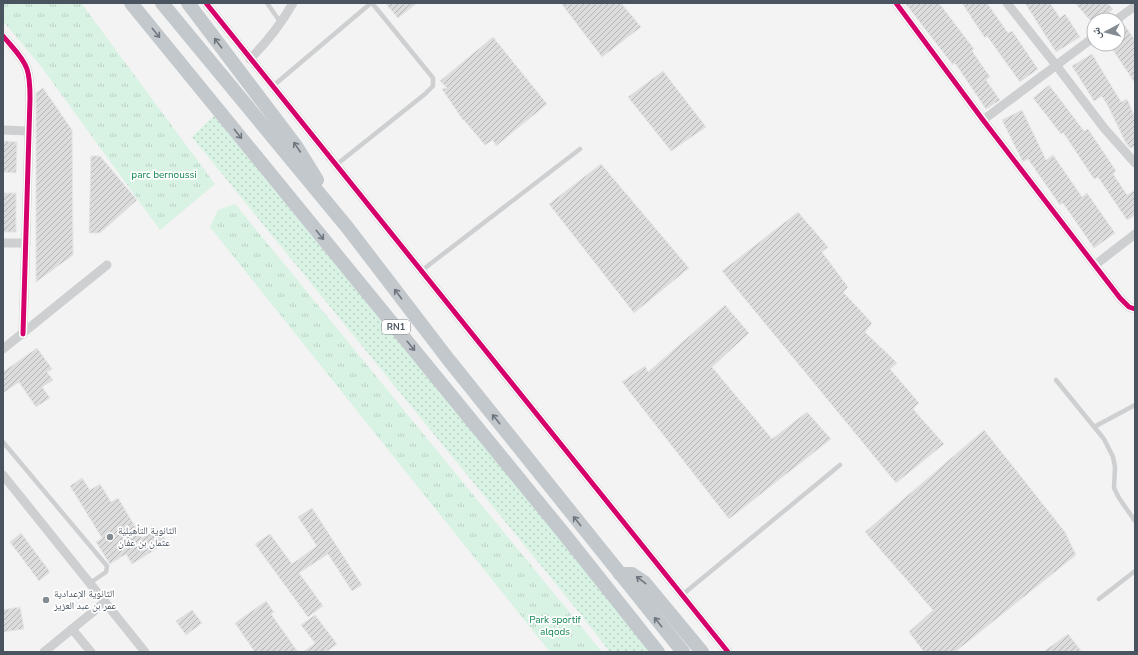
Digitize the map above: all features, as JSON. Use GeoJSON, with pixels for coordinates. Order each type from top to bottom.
{"type":"FeatureCollection","features":[{"type":"Feature","properties":{"kind":"highway","name":"RN1"},"geometry":{"type":"LineString","coordinates":[[131,3],[565,535],[658,652]]}},
{"type":"Feature","properties":{"kind":"highway","name":"RN1"},"geometry":{"type":"LineString","coordinates":[[162,3],[347,228],[448,360],[683,652]]}},
{"type":"Feature","properties":{"kind":"highway"},"geometry":{"type":"LineString","coordinates":[[188,3],[296,146],[347,228]]}},
{"type":"Feature","properties":{"kind":"highway"},"geometry":{"type":"LineString","coordinates":[[620,574],[632,574],[644,582],[702,652]]}},
{"type":"Feature","properties":{"kind":"street"},"geometry":{"type":"LineString","coordinates":[[206,3],[728,652]]}},
{"type":"Feature","properties":{"kind":"street"},"geometry":{"type":"LineString","coordinates":[[250,59],[267,42],[293,3]]}},
{"type":"Feature","properties":{"kind":"street"},"geometry":{"type":"LineString","coordinates":[[896,3],[983,120],[1120,298],[1130,307],[1135,309]]}},
{"type":"Feature","properties":{"kind":"street"},"geometry":{"type":"LineString","coordinates":[[1007,3],[1104,128],[1135,162]]}},
{"type":"Feature","properties":{"kind":"street"},"geometry":{"type":"LineString","coordinates":[[1126,13],[1135,6]]}},
{"type":"Feature","properties":{"kind":"street"},"geometry":{"type":"LineString","coordinates":[[3,36],[23,61],[27,70],[30,98],[23,334]]}},
{"type":"Feature","properties":{"kind":"street"},"geometry":{"type":"LineString","coordinates":[[983,120],[1086,43]]}},
{"type":"Feature","properties":{"kind":"street"},"geometry":{"type":"LineString","coordinates":[[3,130],[29,130]]}},
{"type":"Feature","properties":{"kind":"street"},"geometry":{"type":"LineString","coordinates":[[1095,265],[1135,234]]}},
{"type":"Feature","properties":{"kind":"street"},"geometry":{"type":"LineString","coordinates":[[3,243],[26,243]]}},
{"type":"Feature","properties":{"kind":"street"},"geometry":{"type":"LineString","coordinates":[[3,349],[107,265]]}},
{"type":"Feature","properties":{"kind":"street"},"geometry":{"type":"LineString","coordinates":[[3,475],[144,652]]}},
{"type":"Feature","properties":{"kind":"street"},"geometry":{"type":"LineString","coordinates":[[44,652],[105,602]]}},
{"type":"Feature","properties":{"kind":"street"},"geometry":{"type":"LineString","coordinates":[[72,629],[91,652]]}},
{"type":"Feature","properties":{"kind":"lane"},"geometry":{"type":"LineString","coordinates":[[267,3],[281,23]]}},
{"type":"Feature","properties":{"kind":"lane"},"geometry":{"type":"LineString","coordinates":[[273,86],[371,3],[433,78],[433,86],[425,94],[336,165]]}},
{"type":"Feature","properties":{"kind":"lane"},"geometry":{"type":"LineString","coordinates":[[421,272],[580,149]]}},
{"type":"Feature","properties":{"kind":"lane"},"geometry":{"type":"LineString","coordinates":[[1056,380],[1104,438],[1115,467],[1114,488],[1119,498],[1134,518]]}},
{"type":"Feature","properties":{"kind":"lane"},"geometry":{"type":"LineString","coordinates":[[1094,427],[1135,405]]}},
{"type":"Feature","properties":{"kind":"lane"},"geometry":{"type":"LineString","coordinates":[[3,442],[107,566],[106,572],[90,584]]}},
{"type":"Feature","properties":{"kind":"lane"},"geometry":{"type":"LineString","coordinates":[[682,595],[840,465]]}},
{"type":"Feature","properties":{"kind":"lane"},"geometry":{"type":"LineString","coordinates":[[1099,599],[1135,572]]}},
{"type":"Feature","properties":{"kind":"green space","name":"parc bernoussi"},"geometry":{"type":"Polygon","coordinates":[[[3,3],[81,3],[215,184],[160,230],[40,65],[3,21],[3,3]]]}},
{"type":"Feature","properties":{"kind":"green space"},"geometry":{"type":"Polygon","coordinates":[[[214,116],[651,652],[610,652],[192,137],[214,116]]]}},
{"type":"Feature","properties":{"kind":"green space","name":"Park sportif alqods"},"geometry":{"type":"Polygon","coordinates":[[[235,204],[602,652],[550,652],[210,227],[218,210],[235,204]]]}},
{"type":"Feature","properties":{"kind":"building"},"geometry":{"type":"Polygon","coordinates":[[[385,3],[417,3],[398,18],[385,3]]]}},
{"type":"Feature","properties":{"kind":"building"},"geometry":{"type":"Polygon","coordinates":[[[561,3],[621,3],[641,27],[602,57],[561,3]]]}},
{"type":"Feature","properties":{"kind":"building"},"geometry":{"type":"Polygon","coordinates":[[[905,3],[939,3],[974,49],[972,51],[990,77],[986,80],[1000,100],[986,109],[955,63],[953,65],[905,3]]]}},
{"type":"Feature","properties":{"kind":"building"},"geometry":{"type":"Polygon","coordinates":[[[962,3],[987,3],[1008,33],[1012,31],[1038,69],[1020,82],[987,36],[985,38],[962,3]]]}},
{"type":"Feature","properties":{"kind":"building"},"geometry":{"type":"Polygon","coordinates":[[[1025,3],[1050,3],[1060,18],[1065,14],[1080,37],[1056,52],[1025,3]]]}},
{"type":"Feature","properties":{"kind":"building"},"geometry":{"type":"Polygon","coordinates":[[[1075,3],[1107,3],[1113,9],[1110,12],[1086,12],[1086,15],[1075,3]]]}},
{"type":"Feature","properties":{"kind":"building"},"geometry":{"type":"Polygon","coordinates":[[[1126,27],[1135,40],[1135,83],[1114,52],[1126,52],[1126,27]]]}},
{"type":"Feature","properties":{"kind":"building"},"geometry":{"type":"Polygon","coordinates":[[[493,37],[547,104],[496,146],[493,140],[485,145],[463,120],[442,89],[447,88],[440,81],[493,37]]]}},
{"type":"Feature","properties":{"kind":"building"},"geometry":{"type":"Polygon","coordinates":[[[1092,54],[1121,102],[1127,99],[1135,118],[1135,146],[1130,148],[1126,143],[1102,96],[1094,101],[1072,66],[1092,54]]]}},
{"type":"Feature","properties":{"kind":"building"},"geometry":{"type":"Polygon","coordinates":[[[663,71],[706,127],[671,151],[628,97],[663,71]]]}},
{"type":"Feature","properties":{"kind":"building"},"geometry":{"type":"Polygon","coordinates":[[[1049,85],[1084,131],[1088,129],[1116,171],[1113,174],[1127,195],[1135,190],[1135,215],[1127,220],[1098,177],[1094,179],[1063,132],[1061,134],[1033,98],[1049,85]]]}},
{"type":"Feature","properties":{"kind":"building"},"geometry":{"type":"Polygon","coordinates":[[[43,88],[72,130],[73,255],[36,282],[36,93],[43,88]]]}},
{"type":"Feature","properties":{"kind":"building"},"geometry":{"type":"Polygon","coordinates":[[[1022,110],[1046,160],[1053,155],[1082,197],[1087,193],[1115,233],[1094,248],[1063,203],[1060,205],[1028,159],[1023,162],[1002,120],[1022,110]]]}},
{"type":"Feature","properties":{"kind":"building"},"geometry":{"type":"Polygon","coordinates":[[[3,141],[17,142],[16,173],[3,172],[3,141]]]}},
{"type":"Feature","properties":{"kind":"building"},"geometry":{"type":"Polygon","coordinates":[[[91,156],[100,156],[137,200],[100,233],[89,233],[91,156]]]}},
{"type":"Feature","properties":{"kind":"building"},"geometry":{"type":"Polygon","coordinates":[[[601,164],[689,268],[634,313],[549,204],[601,164]]]}},
{"type":"Feature","properties":{"kind":"building"},"geometry":{"type":"Polygon","coordinates":[[[3,193],[16,193],[16,232],[3,232],[3,193]]]}},
{"type":"Feature","properties":{"kind":"building"},"geometry":{"type":"Polygon","coordinates":[[[798,212],[828,247],[822,252],[848,287],[843,292],[872,323],[865,332],[897,363],[890,369],[919,403],[913,409],[944,444],[896,483],[722,271],[798,212]]]}},
{"type":"Feature","properties":{"kind":"building"},"geometry":{"type":"Polygon","coordinates":[[[725,305],[749,333],[712,367],[772,439],[807,412],[831,439],[729,519],[622,382],[645,366],[648,372],[725,305]]]}},
{"type":"Feature","properties":{"kind":"building"},"geometry":{"type":"Polygon","coordinates":[[[37,348],[52,369],[47,372],[53,380],[42,387],[50,398],[36,407],[19,382],[3,393],[3,372],[37,348]]]}},
{"type":"Feature","properties":{"kind":"building"},"geometry":{"type":"Polygon","coordinates":[[[984,430],[1065,532],[1076,555],[955,652],[924,652],[909,632],[933,610],[865,532],[984,430]]]}},
{"type":"Feature","properties":{"kind":"building"},"geometry":{"type":"Polygon","coordinates":[[[82,478],[90,490],[100,484],[111,502],[118,498],[142,538],[158,528],[167,542],[132,564],[126,554],[110,564],[96,542],[102,538],[70,486],[82,478]]]}},
{"type":"Feature","properties":{"kind":"building"},"geometry":{"type":"Polygon","coordinates":[[[312,508],[362,585],[352,591],[328,554],[299,573],[323,606],[308,617],[255,544],[270,534],[292,564],[317,546],[298,517],[312,508]]]}},
{"type":"Feature","properties":{"kind":"building"},"geometry":{"type":"Polygon","coordinates":[[[21,533],[50,572],[39,581],[10,542],[21,533]]]}},
{"type":"Feature","properties":{"kind":"building"},"geometry":{"type":"Polygon","coordinates":[[[266,601],[274,612],[271,614],[298,652],[255,652],[235,623],[266,601]]]}},
{"type":"Feature","properties":{"kind":"building"},"geometry":{"type":"Polygon","coordinates":[[[20,607],[24,629],[3,632],[3,610],[20,607]]]}},
{"type":"Feature","properties":{"kind":"building"},"geometry":{"type":"Polygon","coordinates":[[[192,610],[202,623],[186,635],[176,621],[192,610]]]}},
{"type":"Feature","properties":{"kind":"building"},"geometry":{"type":"Polygon","coordinates":[[[315,615],[337,644],[326,652],[303,652],[315,643],[301,625],[315,615]]]}},
{"type":"Feature","properties":{"kind":"building"},"geometry":{"type":"Polygon","coordinates":[[[1068,634],[1082,652],[1043,652],[1068,634]]]}},
{"type":"Feature","properties":{"kind":"cycle path"},"geometry":{"type":"LineString","coordinates":[[206,3],[728,652]]}},
{"type":"Feature","properties":{"kind":"cycle path"},"geometry":{"type":"LineString","coordinates":[[896,3],[983,120],[1120,298],[1129,307],[1135,309]]}},
{"type":"Feature","properties":{"kind":"cycle path"},"geometry":{"type":"LineString","coordinates":[[3,36],[20,56],[28,72],[30,84],[23,334]]}},
{"type":"Feature","properties":{"kind":"place","name":"الثانوية التأهيلية عثمان بن عفان"},"geometry":{"type":"Point","coordinates":[110,537]}},
{"type":"Feature","properties":{"kind":"place","name":"الثانوية الإعدادية عمر بن عبد العزيز"},"geometry":{"type":"Point","coordinates":[46,600]}}]}
